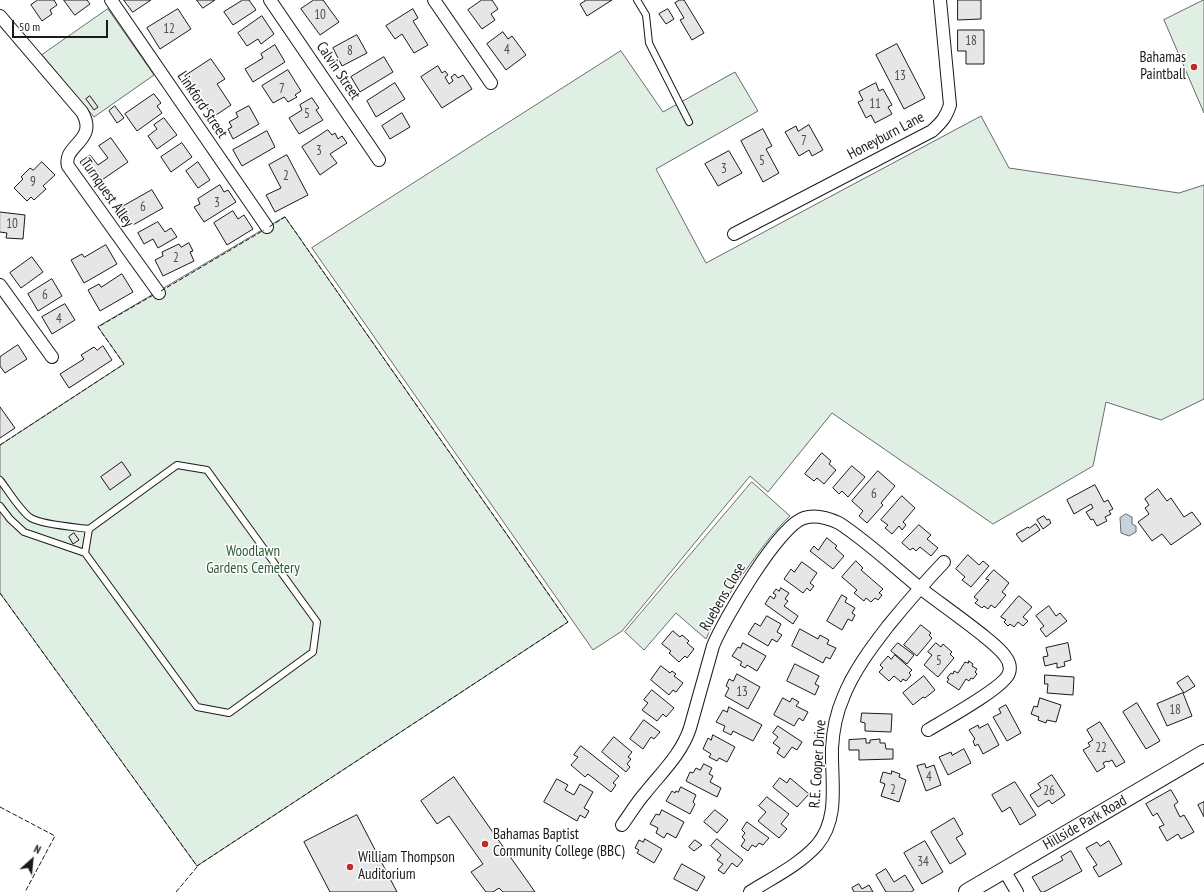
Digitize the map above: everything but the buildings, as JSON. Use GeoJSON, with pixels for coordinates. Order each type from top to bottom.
{"type":"FeatureCollection","features":[{"type":"Feature","properties":{"kind":"street","name":"Linkford Street"},"geometry":{"type":"LineString","coordinates":[[111,0],[267,227]]}},
{"type":"Feature","properties":{"kind":"street","name":"Calvin Street"},"geometry":{"type":"LineString","coordinates":[[270,0],[379,160]]}},
{"type":"Feature","properties":{"kind":"street"},"geometry":{"type":"LineString","coordinates":[[434,0],[491,83]]}},
{"type":"Feature","properties":{"kind":"street","name":"Honeyburn Lane"},"geometry":{"type":"LineString","coordinates":[[734,234],[932,131],[941,123],[947,114],[950,104],[940,0]]}},
{"type":"Feature","properties":{"kind":"street","name":"Turnquest Alley"},"geometry":{"type":"LineString","coordinates":[[0,16],[82,112],[86,119],[86,130],[68,157],[68,166],[158,293]]}},
{"type":"Feature","properties":{"kind":"street"},"geometry":{"type":"LineString","coordinates":[[0,285],[52,357]]}},
{"type":"Feature","properties":{"kind":"street","name":"Ruebens Close"},"geometry":{"type":"LineString","coordinates":[[622,825],[645,793],[683,746],[690,728],[713,646],[722,626],[744,589],[785,532],[795,522],[804,518],[813,516],[823,517],[839,523],[979,632],[997,647],[1006,657],[1010,666],[1009,674],[1006,679],[928,730]]}},
{"type":"Feature","properties":{"kind":"street","name":"R.E. Cooper Drive"},"geometry":{"type":"LineString","coordinates":[[750,892],[799,861],[816,845],[825,833],[830,820],[834,788],[832,749],[833,734],[839,707],[843,697],[851,680],[879,638],[920,587],[944,562]]}},
{"type":"Feature","properties":{"kind":"street","name":"Hillside Park Road"},"geometry":{"type":"LineString","coordinates":[[967,892],[1204,753]]}},
{"type":"Feature","properties":{"kind":"street"},"geometry":{"type":"LineString","coordinates":[[1004,870],[1017,892]]}},
{"type":"Feature","properties":{"kind":"lane"},"geometry":{"type":"LineString","coordinates":[[637,0],[646,15],[649,43],[689,122]]}},
{"type":"Feature","properties":{"kind":"lane"},"geometry":{"type":"LineString","coordinates":[[0,480],[22,510],[31,518],[42,522],[89,529],[177,465],[207,470],[317,622],[313,652],[229,713],[197,707],[85,553],[24,532],[10,519],[0,506]]}},
{"type":"Feature","properties":{"kind":"lane"},"geometry":{"type":"LineString","coordinates":[[85,553],[89,529]]}},
{"type":"Feature","properties":{"kind":"green space","name":"Bahamas Paintball"},"geometry":{"type":"Polygon","coordinates":[[[1204,0],[1204,113],[1164,20],[1204,0]]]}},
{"type":"Feature","properties":{"kind":"green space"},"geometry":{"type":"Polygon","coordinates":[[[108,9],[154,75],[94,117],[42,55],[108,9]]]}},
{"type":"Feature","properties":{"kind":"green space"},"geometry":{"type":"Polygon","coordinates":[[[621,51],[663,112],[735,72],[758,111],[656,169],[706,263],[981,116],[1009,168],[1179,193],[1204,185],[1204,399],[1161,420],[1106,402],[1093,466],[993,524],[832,413],[768,492],[750,476],[622,631],[593,650],[312,248],[621,51]]]}},
{"type":"Feature","properties":{"kind":"green space","name":"Woodlawn Gardens Cemetery"},"geometry":{"type":"Polygon","coordinates":[[[285,217],[568,622],[197,866],[0,593],[0,445],[124,364],[98,327],[285,217]]]}},
{"type":"Feature","properties":{"kind":"green space"},"geometry":{"type":"Polygon","coordinates":[[[752,482],[790,516],[769,538],[738,581],[721,609],[706,639],[676,613],[644,650],[625,632],[752,482]]]}},
{"type":"Feature","properties":{"kind":"shaded area"},"geometry":{"type":"Polygon","coordinates":[[[1126,514],[1132,517],[1132,524],[1136,526],[1136,532],[1129,536],[1121,533],[1120,518],[1126,514]]]}},
{"type":"Feature","properties":{"kind":"fence"},"geometry":{"type":"LineString","coordinates":[[0,593],[197,866],[568,622],[285,217],[269,227]]}},
{"type":"Feature","properties":{"kind":"fence"},"geometry":{"type":"LineString","coordinates":[[161,291],[264,230]]}},
{"type":"Feature","properties":{"kind":"fence"},"geometry":{"type":"LineString","coordinates":[[0,445],[124,364],[98,327],[155,294]]}},
{"type":"Feature","properties":{"kind":"fence"},"geometry":{"type":"LineString","coordinates":[[0,807],[55,836],[25,892]]}},
{"type":"Feature","properties":{"kind":"fence"},"geometry":{"type":"LineString","coordinates":[[176,892],[197,867],[196,866]]}},
{"type":"Feature","properties":{"kind":"place","name":"Bahamas Paintball"},"geometry":{"type":"Point","coordinates":[1194,67]}},
{"type":"Feature","properties":{"kind":"place","name":"Bahamas Baptist Community College (BBC)"},"geometry":{"type":"Point","coordinates":[485,844]}},
{"type":"Feature","properties":{"kind":"place","name":"William Thompson Auditorium"},"geometry":{"type":"Point","coordinates":[350,867]}}]}
